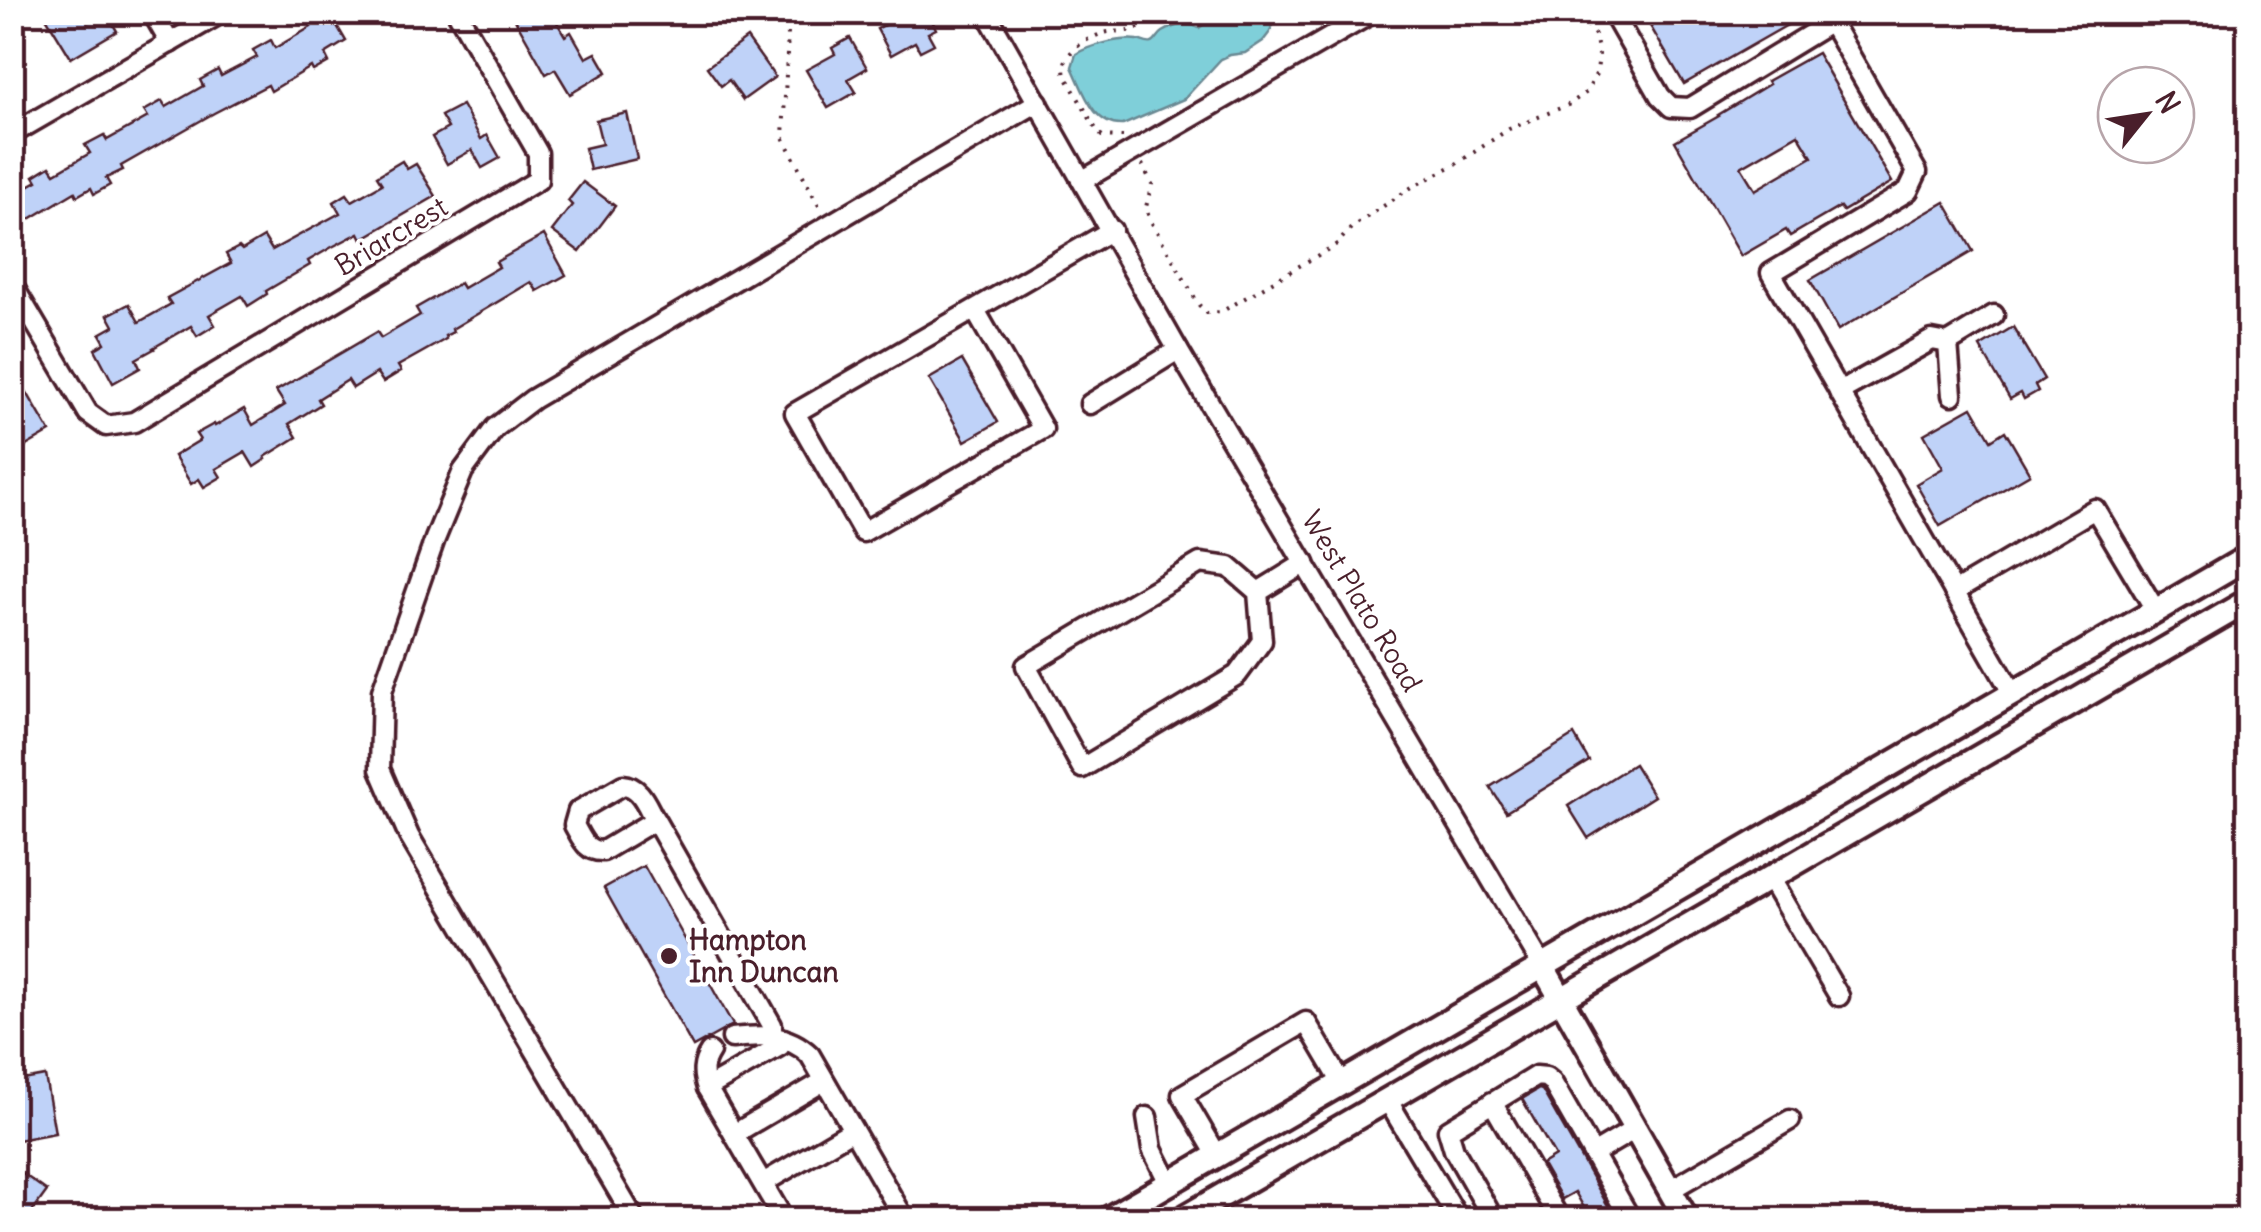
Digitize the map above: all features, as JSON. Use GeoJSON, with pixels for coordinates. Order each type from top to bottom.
{"type":"FeatureCollection","features":[{"type":"Feature","properties":{"kind":"main road"},"geometry":{"type":"LineString","coordinates":[[1106,1220],[2248,558]]}},
{"type":"Feature","properties":{"kind":"main road"},"geometry":{"type":"LineString","coordinates":[[1169,1183],[1186,1218],[2248,601]]}},
{"type":"Feature","properties":{"kind":"main road"},"geometry":{"type":"LineString","coordinates":[[2013,694],[2032,727]]}},
{"type":"Feature","properties":{"kind":"main road","name":"West Plato Road"},"geometry":{"type":"LineString","coordinates":[[1543,967],[1670,1190],[1682,1218]]}},
{"type":"Feature","properties":{"kind":"street"},"geometry":{"type":"LineString","coordinates":[[152,12],[170,43]]}},
{"type":"Feature","properties":{"kind":"street"},"geometry":{"type":"LineString","coordinates":[[12,134],[224,12]]}},
{"type":"Feature","properties":{"kind":"street","name":"Briarcrest"},"geometry":{"type":"LineString","coordinates":[[12,284],[88,413],[106,426],[134,422],[538,180],[538,152],[456,12]]}},
{"type":"Feature","properties":{"kind":"street","name":"West Plato Road"},"geometry":{"type":"LineString","coordinates":[[986,12],[1178,350],[1543,967]]}},
{"type":"Feature","properties":{"kind":"street"},"geometry":{"type":"LineString","coordinates":[[1083,180],[1374,12]]}},
{"type":"Feature","properties":{"kind":"street"},"geometry":{"type":"LineString","coordinates":[[1612,12],[1660,96],[1671,107],[1690,108],[1828,17],[1917,172],[1908,192],[1770,272],[2013,694]]}},
{"type":"Feature","properties":{"kind":"street"},"geometry":{"type":"LineString","coordinates":[[635,1220],[409,836],[380,769],[382,691],[435,539],[463,471],[495,428],[533,399],[1038,102]]}},
{"type":"Feature","properties":{"kind":"street"},"geometry":{"type":"LineString","coordinates":[[974,310],[1043,429],[863,532],[794,412],[1112,230]]}},
{"type":"Feature","properties":{"kind":"street"},"geometry":{"type":"LineString","coordinates":[[1839,392],[1932,340],[1948,343],[1994,314]]}},
{"type":"Feature","properties":{"kind":"street"},"geometry":{"type":"LineString","coordinates":[[1948,343],[1952,394]]}},
{"type":"Feature","properties":{"kind":"street"},"geometry":{"type":"LineString","coordinates":[[1090,404],[1178,350]]}},
{"type":"Feature","properties":{"kind":"street"},"geometry":{"type":"LineString","coordinates":[[1954,592],[2095,508],[2156,611]]}},
{"type":"Feature","properties":{"kind":"street"},"geometry":{"type":"LineString","coordinates":[[1258,592],[1305,563]]}},
{"type":"Feature","properties":{"kind":"street"},"geometry":{"type":"LineString","coordinates":[[1200,564],[1229,568],[1258,592],[1262,641],[1237,674],[1082,768],[1026,666],[1200,564]]}},
{"type":"Feature","properties":{"kind":"street"},"geometry":{"type":"LineString","coordinates":[[655,820],[596,852],[590,850],[574,825],[578,811],[623,785],[637,790],[655,820],[772,1025],[780,1046],[708,1088]]}},
{"type":"Feature","properties":{"kind":"street"},"geometry":{"type":"LineString","coordinates":[[1770,879],[1839,996]]}},
{"type":"Feature","properties":{"kind":"street"},"geometry":{"type":"LineString","coordinates":[[1218,1155],[1182,1095],[1306,1022],[1342,1083]]}},
{"type":"Feature","properties":{"kind":"street"},"geometry":{"type":"LineString","coordinates":[[732,1038],[778,1037],[810,1055],[905,1220]]}},
{"type":"Feature","properties":{"kind":"street"},"geometry":{"type":"LineString","coordinates":[[710,1052],[703,1068],[708,1088],[784,1220]]}},
{"type":"Feature","properties":{"kind":"street"},"geometry":{"type":"LineString","coordinates":[[1494,1220],[1454,1150],[1448,1130],[1536,1076],[1546,1076],[1552,1082],[1631,1220]]}},
{"type":"Feature","properties":{"kind":"street"},"geometry":{"type":"LineString","coordinates":[[734,1134],[824,1081]]}},
{"type":"Feature","properties":{"kind":"street"},"geometry":{"type":"LineString","coordinates":[[1388,1101],[1459,1220]]}},
{"type":"Feature","properties":{"kind":"street"},"geometry":{"type":"LineString","coordinates":[[1492,1102],[1560,1220]]}},
{"type":"Feature","properties":{"kind":"street"},"geometry":{"type":"LineString","coordinates":[[1146,1117],[1152,1149],[1169,1183]]}},
{"type":"Feature","properties":{"kind":"street"},"geometry":{"type":"LineString","coordinates":[[1670,1190],[1790,1120]]}},
{"type":"Feature","properties":{"kind":"street"},"geometry":{"type":"LineString","coordinates":[[1593,1154],[1635,1129]]}},
{"type":"Feature","properties":{"kind":"street"},"geometry":{"type":"LineString","coordinates":[[763,1183],[853,1130]]}},
{"type":"Feature","properties":{"kind":"street"},"geometry":{"type":"LineString","coordinates":[[1427,1166],[1454,1150]]}},
{"type":"Feature","properties":{"kind":"path"},"geometry":{"type":"LineString","coordinates":[[789,12],[782,137],[829,224]]}},
{"type":"Feature","properties":{"kind":"path"},"geometry":{"type":"LineString","coordinates":[[1127,140],[1121,136],[1102,136],[1097,131],[1065,75],[1063,64],[1072,52],[1096,37],[1134,30],[1162,12]]}},
{"type":"Feature","properties":{"kind":"path"},"geometry":{"type":"LineString","coordinates":[[1140,160],[1152,184],[1146,207],[1149,218],[1199,306],[1206,313],[1221,312],[1337,244],[1352,228],[1412,188],[1510,129],[1568,105],[1588,92],[1597,72],[1599,54],[1595,35],[1578,12]]}},
{"type":"Feature","properties":{"kind":"water"},"geometry":{"type":"Polygon","coordinates":[[[1276,13],[1263,41],[1245,53],[1221,59],[1184,99],[1123,125],[1104,120],[1097,113],[1072,67],[1076,54],[1097,45],[1130,40],[1150,43],[1176,26],[1199,28],[1207,17],[1276,13]]]}},
{"type":"Feature","properties":{"kind":"building"},"geometry":{"type":"Polygon","coordinates":[[[43,12],[82,12],[88,22],[106,12],[117,31],[71,58],[43,12]]]}},
{"type":"Feature","properties":{"kind":"building"},"geometry":{"type":"Polygon","coordinates":[[[317,12],[329,12],[346,41],[325,54],[329,62],[313,71],[311,67],[271,91],[268,85],[214,113],[121,166],[123,170],[106,178],[110,185],[94,194],[91,188],[77,196],[75,192],[23,223],[12,206],[12,195],[37,181],[34,176],[50,166],[55,173],[90,153],[85,145],[104,135],[107,140],[148,117],[144,111],[162,101],[166,107],[203,86],[200,80],[218,70],[221,76],[257,57],[253,50],[271,40],[275,48],[311,27],[307,19],[317,12]]]}},
{"type":"Feature","properties":{"kind":"building"},"geometry":{"type":"Polygon","coordinates":[[[511,12],[551,12],[565,36],[571,32],[586,58],[596,53],[607,72],[570,94],[555,69],[546,74],[511,12]]]}},
{"type":"Feature","properties":{"kind":"building"},"geometry":{"type":"Polygon","coordinates":[[[909,12],[928,12],[936,29],[928,33],[934,44],[920,51],[915,42],[891,55],[877,29],[909,12]]]}},
{"type":"Feature","properties":{"kind":"building"},"geometry":{"type":"Polygon","coordinates":[[[1642,12],[1810,12],[1684,84],[1642,12]]]}},
{"type":"Feature","properties":{"kind":"building"},"geometry":{"type":"Polygon","coordinates":[[[747,38],[775,77],[743,100],[729,80],[721,86],[707,67],[747,38]]]}},
{"type":"Feature","properties":{"kind":"building"},"geometry":{"type":"Polygon","coordinates":[[[850,38],[867,68],[848,79],[856,92],[828,108],[806,70],[835,54],[832,48],[850,38]]]}},
{"type":"Feature","properties":{"kind":"building"},"geometry":{"type":"Polygon","coordinates":[[[1817,53],[1892,182],[1843,211],[1840,207],[1790,236],[1786,230],[1741,256],[1675,141],[1769,84],[1767,81],[1817,53]],[[1798,134],[1741,167],[1755,190],[1812,157],[1798,134]]]}},
{"type":"Feature","properties":{"kind":"building"},"geometry":{"type":"Polygon","coordinates":[[[462,105],[481,139],[487,135],[500,158],[482,168],[472,150],[447,164],[432,137],[448,128],[441,116],[462,105]]]}},
{"type":"Feature","properties":{"kind":"building"},"geometry":{"type":"Polygon","coordinates":[[[627,113],[637,159],[590,170],[585,148],[602,144],[596,120],[627,113]]]}},
{"type":"Feature","properties":{"kind":"building"},"geometry":{"type":"Polygon","coordinates":[[[402,161],[407,169],[416,164],[436,196],[362,239],[359,233],[308,261],[310,265],[248,306],[242,296],[209,315],[215,325],[197,336],[191,326],[136,359],[140,368],[113,383],[95,349],[105,343],[100,334],[114,326],[108,315],[129,304],[139,322],[171,304],[167,298],[231,263],[226,254],[264,237],[272,250],[340,213],[334,202],[347,194],[352,201],[382,184],[377,176],[402,161]]]}},
{"type":"Feature","properties":{"kind":"building"},"geometry":{"type":"Polygon","coordinates":[[[583,182],[615,206],[580,252],[552,231],[572,205],[568,201],[583,182]]]}},
{"type":"Feature","properties":{"kind":"building"},"geometry":{"type":"Polygon","coordinates":[[[1945,202],[1973,251],[1838,330],[1810,280],[1945,202]]]}},
{"type":"Feature","properties":{"kind":"building"},"geometry":{"type":"Polygon","coordinates":[[[544,235],[566,275],[537,291],[531,282],[452,329],[446,339],[398,366],[401,371],[383,382],[377,373],[353,388],[348,380],[318,399],[321,404],[289,424],[297,437],[254,467],[245,452],[216,469],[221,477],[204,487],[199,479],[191,484],[174,456],[200,440],[196,434],[244,409],[253,425],[285,405],[276,391],[377,332],[381,338],[420,315],[416,308],[460,283],[463,288],[499,267],[496,262],[544,235]]]}},
{"type":"Feature","properties":{"kind":"building"},"geometry":{"type":"Polygon","coordinates":[[[2013,327],[2044,379],[2035,385],[2038,391],[2024,399],[2021,393],[2010,399],[1980,347],[2013,327]]]}},
{"type":"Feature","properties":{"kind":"building"},"geometry":{"type":"Polygon","coordinates":[[[962,360],[998,422],[965,441],[929,379],[962,360]]]}},
{"type":"Feature","properties":{"kind":"building"},"geometry":{"type":"Polygon","coordinates":[[[12,367],[50,432],[12,454],[12,367]]]}},
{"type":"Feature","properties":{"kind":"building"},"geometry":{"type":"Polygon","coordinates":[[[1972,407],[1991,440],[2005,431],[2030,474],[1940,526],[1916,484],[1943,468],[1924,434],[1972,407]]]}},
{"type":"Feature","properties":{"kind":"building"},"geometry":{"type":"Polygon","coordinates":[[[1574,735],[1589,761],[1506,812],[1490,787],[1574,735]]]}},
{"type":"Feature","properties":{"kind":"building"},"geometry":{"type":"Polygon","coordinates":[[[1634,764],[1654,796],[1588,838],[1568,806],[1634,764]]]}},
{"type":"Feature","properties":{"kind":"building","name":"Hampton Inn Duncan"},"geometry":{"type":"Polygon","coordinates":[[[644,866],[733,1025],[693,1047],[604,888],[644,866]]]}},
{"type":"Feature","properties":{"kind":"building"},"geometry":{"type":"Polygon","coordinates":[[[45,1076],[55,1133],[12,1141],[12,1082],[45,1076]]]}},
{"type":"Feature","properties":{"kind":"building"},"geometry":{"type":"Polygon","coordinates":[[[1539,1089],[1616,1220],[1591,1220],[1575,1192],[1562,1199],[1542,1164],[1555,1156],[1522,1099],[1539,1089]]]}},
{"type":"Feature","properties":{"kind":"building"},"geometry":{"type":"Polygon","coordinates":[[[12,1166],[47,1191],[26,1220],[12,1220],[12,1166]]]}},
{"type":"Feature","properties":{"kind":"place","name":"Hampton Inn Duncan"},"geometry":{"type":"Point","coordinates":[669,956]}}]}
